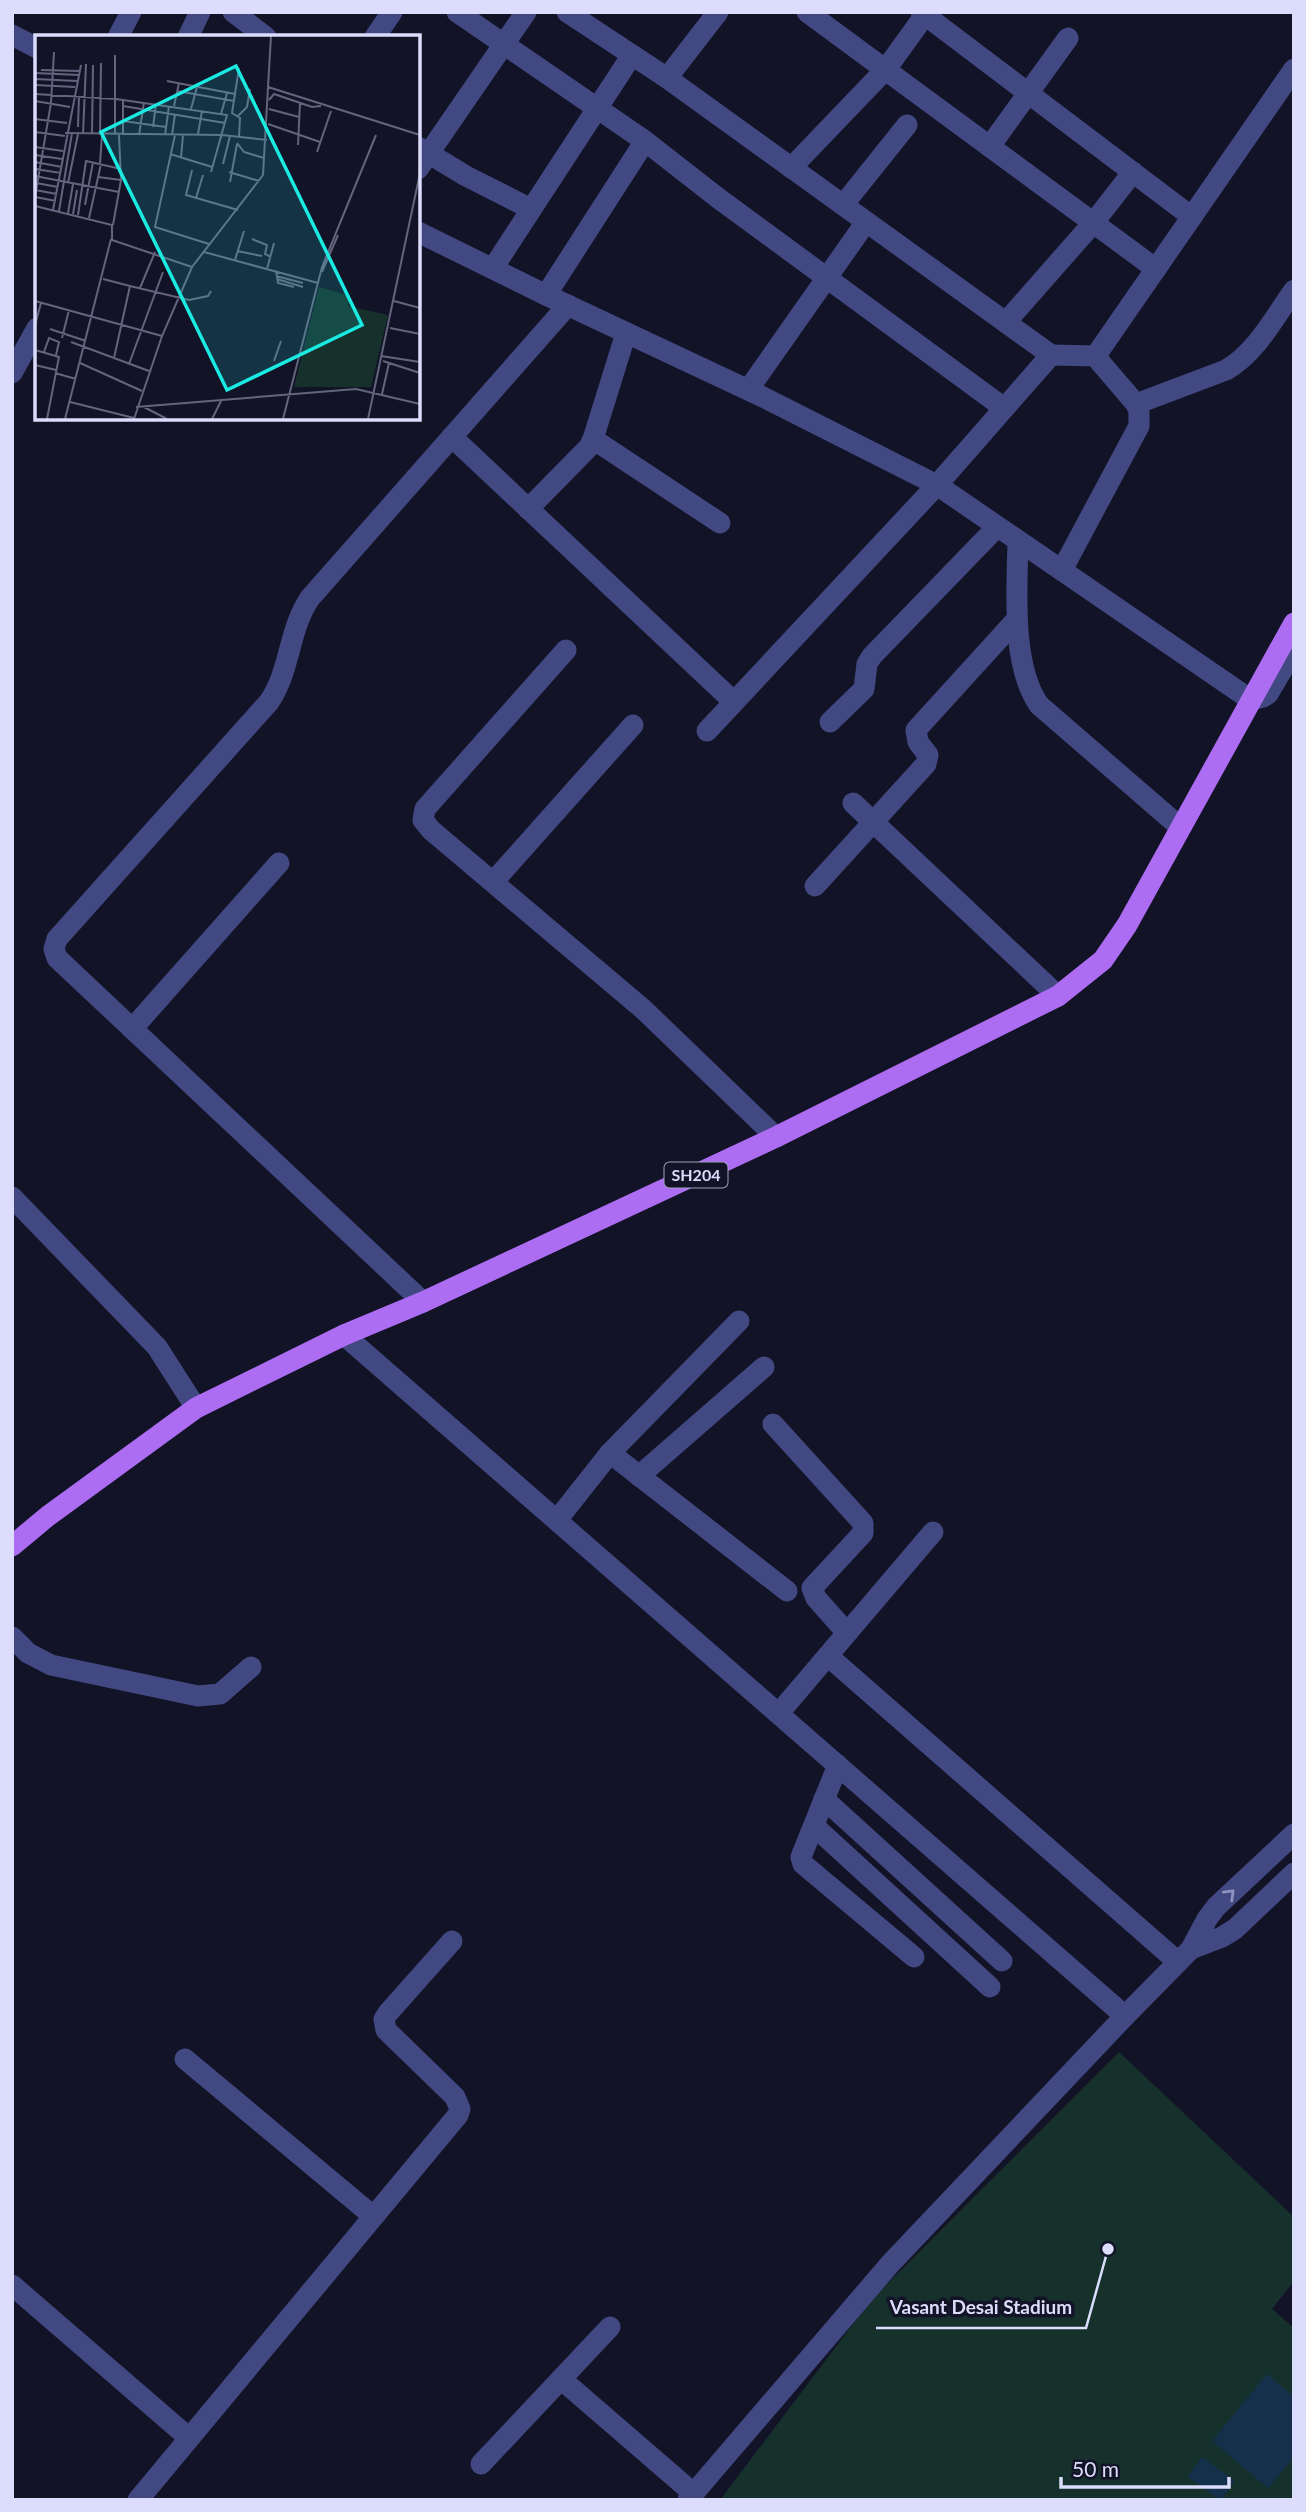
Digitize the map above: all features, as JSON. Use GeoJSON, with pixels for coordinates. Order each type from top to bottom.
{"type":"FeatureCollection","features":[{"type":"Feature","properties":{"kind":"main road","name":"SH204"},"geometry":{"type":"LineString","coordinates":[[12,1546],[196,1408],[344,1335],[423,1302],[776,1138],[1058,996],[1103,960],[1127,925],[1294,623]]}},
{"type":"Feature","properties":{"kind":"street"},"geometry":{"type":"LineString","coordinates":[[119,35],[131,12]]}},
{"type":"Feature","properties":{"kind":"street"},"geometry":{"type":"LineString","coordinates":[[189,35],[200,12]]}},
{"type":"Feature","properties":{"kind":"street"},"geometry":{"type":"LineString","coordinates":[[233,12],[263,35]]}},
{"type":"Feature","properties":{"kind":"street"},"geometry":{"type":"LineString","coordinates":[[376,35],[392,12]]}},
{"type":"Feature","properties":{"kind":"street"},"geometry":{"type":"LineString","coordinates":[[457,12],[645,142],[1004,408]]}},
{"type":"Feature","properties":{"kind":"street"},"geometry":{"type":"LineString","coordinates":[[526,12],[422,157],[531,209]]}},
{"type":"Feature","properties":{"kind":"street"},"geometry":{"type":"LineString","coordinates":[[566,12],[667,78],[1051,355],[1098,356]]}},
{"type":"Feature","properties":{"kind":"street"},"geometry":{"type":"LineString","coordinates":[[667,78],[718,12]]}},
{"type":"Feature","properties":{"kind":"street"},"geometry":{"type":"LineString","coordinates":[[807,12],[1156,269]]}},
{"type":"Feature","properties":{"kind":"street"},"geometry":{"type":"LineString","coordinates":[[791,167],[886,69],[923,14],[1192,217]]}},
{"type":"Feature","properties":{"kind":"street"},"geometry":{"type":"LineString","coordinates":[[12,35],[35,47]]}},
{"type":"Feature","properties":{"kind":"street"},"geometry":{"type":"LineString","coordinates":[[990,146],[1068,38]]}},
{"type":"Feature","properties":{"kind":"street"},"geometry":{"type":"LineString","coordinates":[[493,268],[632,55]]}},
{"type":"Feature","properties":{"kind":"street"},"geometry":{"type":"LineString","coordinates":[[1062,570],[1139,426],[1136,404],[1100,362],[1099,351],[1294,69]]}},
{"type":"Feature","properties":{"kind":"street"},"geometry":{"type":"LineString","coordinates":[[843,205],[907,125]]}},
{"type":"Feature","properties":{"kind":"street"},"geometry":{"type":"LineString","coordinates":[[546,295],[645,142]]}},
{"type":"Feature","properties":{"kind":"street"},"geometry":{"type":"LineString","coordinates":[[1006,322],[1094,222],[1133,172]]}},
{"type":"Feature","properties":{"kind":"street"},"geometry":{"type":"LineString","coordinates":[[748,390],[866,222]]}},
{"type":"Feature","properties":{"kind":"street"},"geometry":{"type":"LineString","coordinates":[[420,233],[748,390],[937,485],[1062,570],[1264,698],[1294,650]]}},
{"type":"Feature","properties":{"kind":"street"},"geometry":{"type":"LineString","coordinates":[[1136,404],[1238,363],[1248,354],[1294,290]]}},
{"type":"Feature","properties":{"kind":"street"},"geometry":{"type":"LineString","coordinates":[[423,1302],[57,958],[54,949],[57,939],[269,702],[281,681],[295,626],[305,605],[568,305]]}},
{"type":"Feature","properties":{"kind":"street"},"geometry":{"type":"LineString","coordinates":[[12,372],[35,332]]}},
{"type":"Feature","properties":{"kind":"street"},"geometry":{"type":"LineString","coordinates":[[528,509],[589,447],[626,333]]}},
{"type":"Feature","properties":{"kind":"street"},"geometry":{"type":"LineString","coordinates":[[706,731],[937,485],[1051,355]]}},
{"type":"Feature","properties":{"kind":"street"},"geometry":{"type":"LineString","coordinates":[[452,437],[734,702]]}},
{"type":"Feature","properties":{"kind":"street"},"geometry":{"type":"LineString","coordinates":[[593,439],[720,523]]}},
{"type":"Feature","properties":{"kind":"street"},"geometry":{"type":"LineString","coordinates":[[830,722],[864,689],[867,664],[872,656],[997,527]]}},
{"type":"Feature","properties":{"kind":"street"},"geometry":{"type":"LineString","coordinates":[[1018,541],[1017,619],[1031,693],[1040,705],[1180,827]]}},
{"type":"Feature","properties":{"kind":"street"},"geometry":{"type":"LineString","coordinates":[[815,886],[926,764],[928,755],[915,736],[916,730],[1017,619]]}},
{"type":"Feature","properties":{"kind":"street"},"geometry":{"type":"LineString","coordinates":[[566,650],[423,814],[423,820],[431,831],[643,1009],[776,1138]]}},
{"type":"Feature","properties":{"kind":"street"},"geometry":{"type":"LineString","coordinates":[[493,882],[633,725]]}},
{"type":"Feature","properties":{"kind":"street"},"geometry":{"type":"LineString","coordinates":[[853,803],[1058,996]]}},
{"type":"Feature","properties":{"kind":"street"},"geometry":{"type":"LineString","coordinates":[[132,1029],[279,863]]}},
{"type":"Feature","properties":{"kind":"street"},"geometry":{"type":"LineString","coordinates":[[12,1197],[157,1347],[196,1408]]}},
{"type":"Feature","properties":{"kind":"street"},"geometry":{"type":"LineString","coordinates":[[557,1520],[610,1452],[739,1321]]}},
{"type":"Feature","properties":{"kind":"street"},"geometry":{"type":"LineString","coordinates":[[344,1335],[1125,2016]]}},
{"type":"Feature","properties":{"kind":"street"},"geometry":{"type":"LineString","coordinates":[[639,1476],[764,1367]]}},
{"type":"Feature","properties":{"kind":"street"},"geometry":{"type":"LineString","coordinates":[[773,1424],[863,1523],[863,1533],[812,1588],[816,1598],[847,1633]]}},
{"type":"Feature","properties":{"kind":"street"},"geometry":{"type":"LineString","coordinates":[[610,1452],[787,1591]]}},
{"type":"Feature","properties":{"kind":"street"},"geometry":{"type":"LineString","coordinates":[[779,1713],[933,1532]]}},
{"type":"Feature","properties":{"kind":"street"},"geometry":{"type":"LineString","coordinates":[[12,1637],[28,1653],[51,1665],[198,1696],[220,1694],[251,1667]]}},
{"type":"Feature","properties":{"kind":"street"},"geometry":{"type":"LineString","coordinates":[[828,1656],[1185,1955]]}},
{"type":"Feature","properties":{"kind":"street"},"geometry":{"type":"LineString","coordinates":[[838,1765],[802,1857],[803,1864],[914,1957]]}},
{"type":"Feature","properties":{"kind":"street"},"geometry":{"type":"LineString","coordinates":[[824,1799],[1002,1961]]}},
{"type":"Feature","properties":{"kind":"street"},"geometry":{"type":"LineString","coordinates":[[814,1826],[990,1987]]}},
{"type":"Feature","properties":{"kind":"street"},"geometry":{"type":"LineString","coordinates":[[561,2379],[690,2496],[890,2264],[1185,1955],[1216,1908],[1294,1834]]}},
{"type":"Feature","properties":{"kind":"street"},"geometry":{"type":"LineString","coordinates":[[1185,1955],[1235,1928],[1294,1874]]}},
{"type":"Feature","properties":{"kind":"street"},"geometry":{"type":"LineString","coordinates":[[138,2500],[460,2109],[455,2097],[386,2030],[384,2024],[388,2013],[452,1941]]}},
{"type":"Feature","properties":{"kind":"street"},"geometry":{"type":"LineString","coordinates":[[185,2059],[373,2216]]}},
{"type":"Feature","properties":{"kind":"street"},"geometry":{"type":"LineString","coordinates":[[12,2285],[189,2438]]}},
{"type":"Feature","properties":{"kind":"street"},"geometry":{"type":"LineString","coordinates":[[481,2464],[610,2327]]}},
{"type":"Feature","properties":{"kind":"green space"},"geometry":{"type":"Polygon","coordinates":[[[1119,2052],[1294,2217],[1294,2281],[1272,2309],[1294,2328],[1294,2500],[720,2500],[872,2299],[1119,2052]]]}},
{"type":"Feature","properties":{"kind":"water"},"geometry":{"type":"Polygon","coordinates":[[[1267,2374],[1294,2397],[1294,2457],[1268,2488],[1212,2441],[1267,2374]]]}},
{"type":"Feature","properties":{"kind":"water"},"geometry":{"type":"Polygon","coordinates":[[[1202,2457],[1235,2481],[1221,2500],[1188,2477],[1202,2457]]]}},
{"type":"Feature","properties":{"kind":"place","name":"Vasant Desai Stadium"},"geometry":{"type":"Point","coordinates":[1108,2249]}}]}
